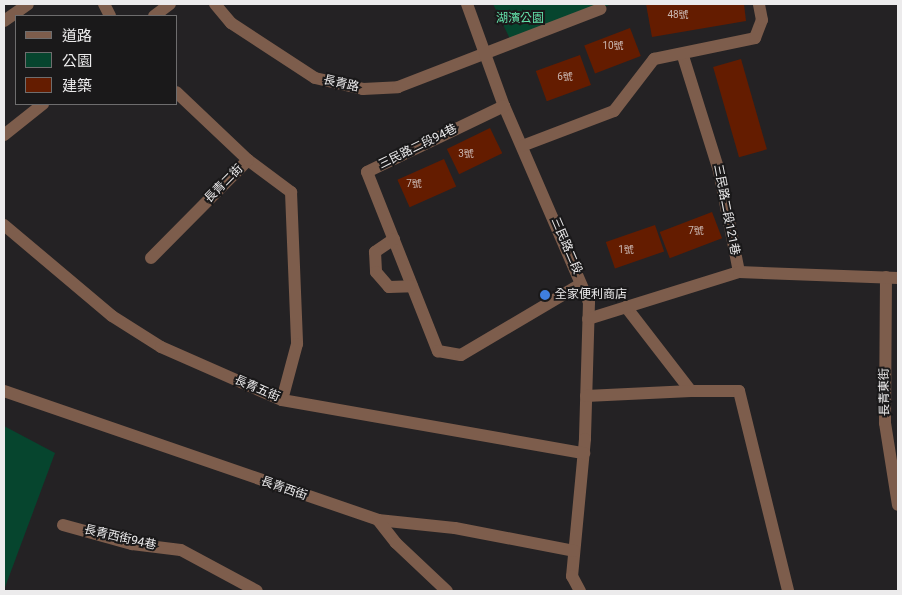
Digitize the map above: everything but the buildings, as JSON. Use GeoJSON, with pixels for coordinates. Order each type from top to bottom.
{"type":"FeatureCollection","features":[{"type":"Feature","properties":{"kind":"street"},"geometry":{"type":"LineString","coordinates":[[4,21],[28,4]]}},
{"type":"Feature","properties":{"kind":"street"},"geometry":{"type":"LineString","coordinates":[[155,15],[170,4]]}},
{"type":"Feature","properties":{"kind":"street","name":"長青路"},"geometry":{"type":"LineString","coordinates":[[215,4],[231,23],[315,78],[363,89],[398,87],[487,56],[600,9]]}},
{"type":"Feature","properties":{"kind":"street","name":"三民路二段"},"geometry":{"type":"LineString","coordinates":[[467,4],[504,106],[589,302],[584,453],[572,576],[580,591]]}},
{"type":"Feature","properties":{"kind":"street"},"geometry":{"type":"LineString","coordinates":[[522,146],[614,110],[654,59],[670,52],[683,56],[755,38],[762,20],[760,4]]}},
{"type":"Feature","properties":{"kind":"street","name":"三民路二段121巷"},"geometry":{"type":"LineString","coordinates":[[588,319],[739,272],[719,171],[683,56]]}},
{"type":"Feature","properties":{"kind":"street","name":"長青二街"},"geometry":{"type":"LineString","coordinates":[[151,258],[248,160],[178,94]]}},
{"type":"Feature","properties":{"kind":"street"},"geometry":{"type":"LineString","coordinates":[[4,135],[42,105]]}},
{"type":"Feature","properties":{"kind":"street","name":"三民路二段94巷"},"geometry":{"type":"LineString","coordinates":[[504,106],[367,172],[438,351],[461,356],[581,284]]}},
{"type":"Feature","properties":{"kind":"street"},"geometry":{"type":"LineString","coordinates":[[248,160],[291,192],[297,344],[282,400]]}},
{"type":"Feature","properties":{"kind":"street","name":"長青五街"},"geometry":{"type":"LineString","coordinates":[[4,225],[112,316],[161,347],[282,400],[584,453]]}},
{"type":"Feature","properties":{"kind":"street"},"geometry":{"type":"LineString","coordinates":[[394,239],[375,252],[376,272],[389,287],[412,286]]}},
{"type":"Feature","properties":{"kind":"street","name":"長青東街"},"geometry":{"type":"LineString","coordinates":[[739,272],[892,278],[885,424],[898,505]]}},
{"type":"Feature","properties":{"kind":"street"},"geometry":{"type":"LineString","coordinates":[[626,307],[691,391]]}},
{"type":"Feature","properties":{"kind":"street","name":"長青西街"},"geometry":{"type":"LineString","coordinates":[[4,391],[378,520],[455,528],[574,551]]}},
{"type":"Feature","properties":{"kind":"street"},"geometry":{"type":"LineString","coordinates":[[586,396],[691,391],[739,391],[788,591]]}},
{"type":"Feature","properties":{"kind":"street"},"geometry":{"type":"LineString","coordinates":[[378,520],[396,543],[447,591]]}},
{"type":"Feature","properties":{"kind":"street","name":"長青西街94巷"},"geometry":{"type":"LineString","coordinates":[[63,524],[132,544],[181,550],[257,591]]}},
{"type":"Feature","properties":{"kind":"green space","name":"湖濱公園"},"geometry":{"type":"Polygon","coordinates":[[[493,4],[612,4],[510,39],[493,4]]]}},
{"type":"Feature","properties":{"kind":"green space"},"geometry":{"type":"Polygon","coordinates":[[[4,426],[55,453],[4,590],[4,426]]]}},
{"type":"Feature","properties":{"kind":"place","name":"全家便利商店"},"geometry":{"type":"Point","coordinates":[545,295]}}]}
